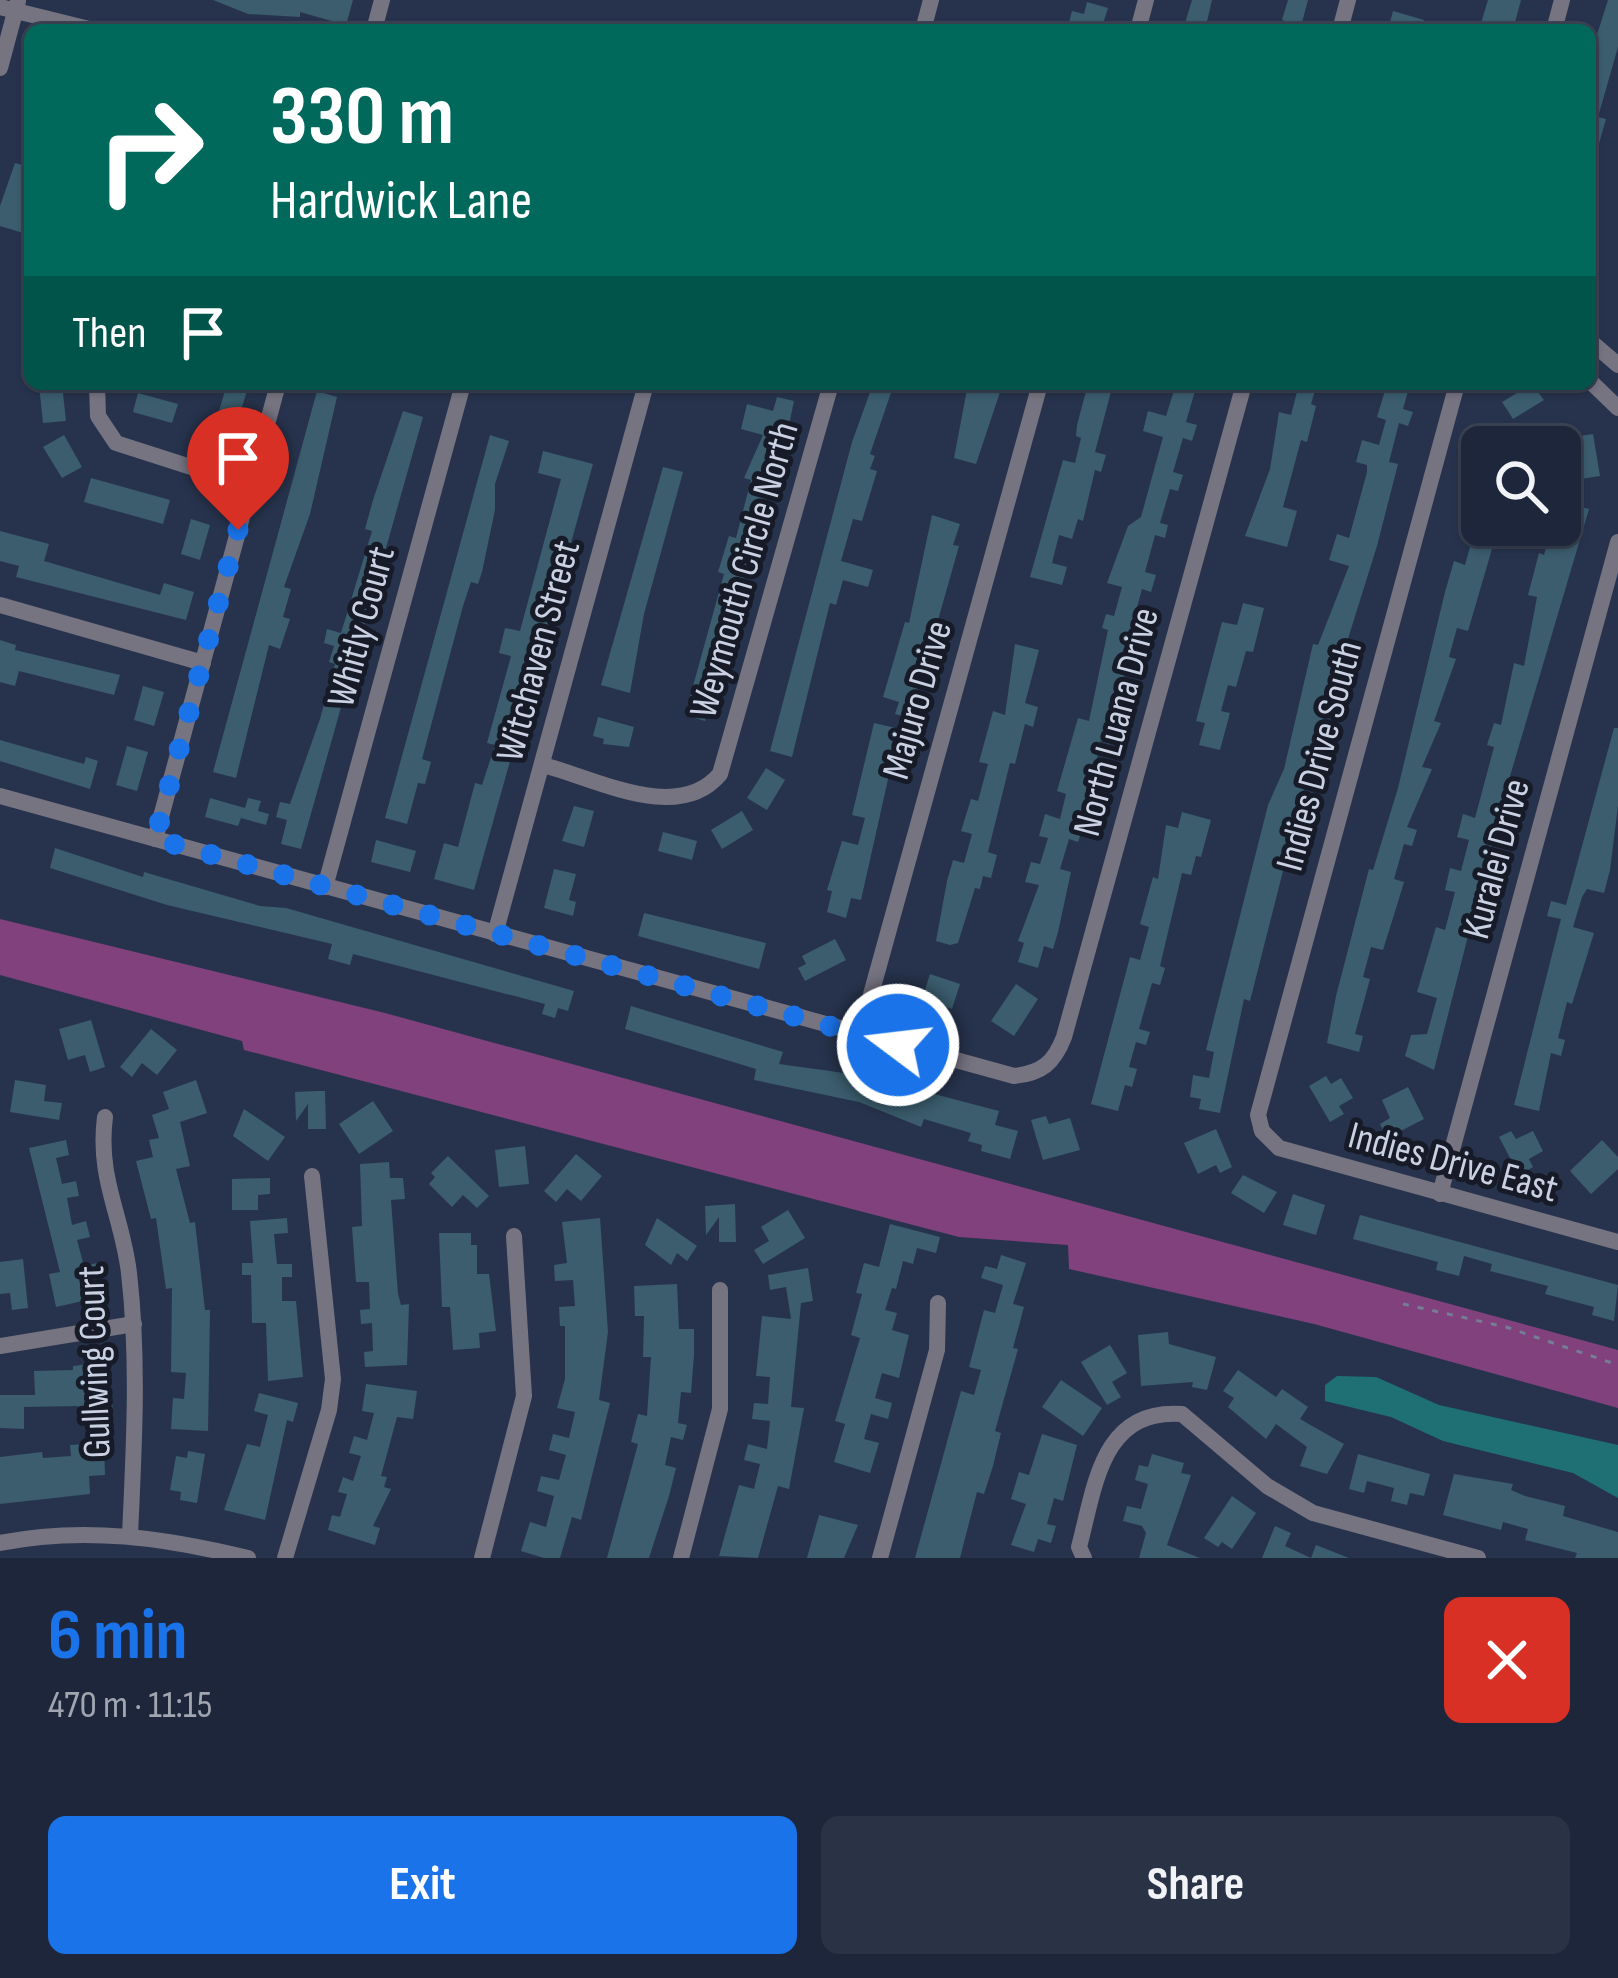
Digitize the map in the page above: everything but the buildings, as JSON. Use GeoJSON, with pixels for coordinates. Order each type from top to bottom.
{"type":"FeatureCollection","features":[{"type":"Feature","properties":{"kind":"street"},"geometry":{"type":"LineString","coordinates":[[0,68],[12,6],[73,24]]}},
{"type":"Feature","properties":{"kind":"street"},"geometry":{"type":"LineString","coordinates":[[1596,387],[1618,408]]}},
{"type":"Feature","properties":{"kind":"street"},"geometry":{"type":"LineString","coordinates":[[97,390],[98,416],[116,443],[250,486]]}},
{"type":"Feature","properties":{"kind":"street"},"geometry":{"type":"LineString","coordinates":[[155,839],[276,390]]}},
{"type":"Feature","properties":{"kind":"street","name":"Whitly Court"},"geometry":{"type":"LineString","coordinates":[[325,886],[461,390]]}},
{"type":"Feature","properties":{"kind":"street","name":"Witchaven Street"},"geometry":{"type":"LineString","coordinates":[[495,934],[644,390]]}},
{"type":"Feature","properties":{"kind":"street","name":"Weymouth Circle North"},"geometry":{"type":"LineString","coordinates":[[543,765],[671,800],[698,795],[720,773],[828,390]]}},
{"type":"Feature","properties":{"kind":"street","name":"Majuro Drive"},"geometry":{"type":"LineString","coordinates":[[860,1034],[1038,390]]}},
{"type":"Feature","properties":{"kind":"street","name":"North Luana Drive"},"geometry":{"type":"LineString","coordinates":[[860,1034],[1014,1076],[1041,1071],[1057,1056],[1242,390]]}},
{"type":"Feature","properties":{"kind":"street","name":"Indies Drive South"},"geometry":{"type":"LineString","coordinates":[[1272,1143],[1258,1115],[1263,1092],[1455,390]]}},
{"type":"Feature","properties":{"kind":"street","name":"Kuralei Drive"},"geometry":{"type":"LineString","coordinates":[[1440,1194],[1618,542]]}},
{"type":"Feature","properties":{"kind":"street"},"geometry":{"type":"LineString","coordinates":[[0,605],[203,663]]}},
{"type":"Feature","properties":{"kind":"street"},"geometry":{"type":"LineString","coordinates":[[0,796],[860,1034]]}},
{"type":"Feature","properties":{"kind":"street","name":"Gullwing Court"},"geometry":{"type":"LineString","coordinates":[[105,1118],[100,1159],[128,1266],[134,1324],[130,1535]]}},
{"type":"Feature","properties":{"kind":"street","name":"Indies Drive East"},"geometry":{"type":"LineString","coordinates":[[1272,1143],[1618,1242]]}},
{"type":"Feature","properties":{"kind":"street"},"geometry":{"type":"LineString","coordinates":[[285,1558],[329,1410],[333,1379],[312,1176]]}},
{"type":"Feature","properties":{"kind":"street"},"geometry":{"type":"LineString","coordinates":[[482,1558],[524,1396],[514,1236]]}},
{"type":"Feature","properties":{"kind":"street"},"geometry":{"type":"LineString","coordinates":[[682,1558],[720,1409],[721,1290]]}},
{"type":"Feature","properties":{"kind":"street"},"geometry":{"type":"LineString","coordinates":[[880,1558],[937,1350],[938,1303]]}},
{"type":"Feature","properties":{"kind":"street"},"geometry":{"type":"LineString","coordinates":[[0,1346],[92,1335],[134,1324]]}},
{"type":"Feature","properties":{"kind":"street"},"geometry":{"type":"LineString","coordinates":[[1084,1558],[1079,1547],[1104,1452],[1123,1429],[1142,1417],[1164,1413],[1182,1414],[1268,1486],[1313,1513],[1442,1553],[1478,1558]]}},
{"type":"Feature","properties":{"kind":"street"},"geometry":{"type":"LineString","coordinates":[[0,1544],[37,1536],[130,1535],[248,1558]]}},
{"type":"Feature","properties":{"kind":"path"},"geometry":{"type":"LineString","coordinates":[[1403,1304],[1506,1327],[1618,1365]]}},
{"type":"Feature","properties":{"kind":"shaded area"},"geometry":{"type":"Polygon","coordinates":[[[0,919],[385,1013],[1618,1350],[1618,1408],[1314,1324],[1069,1269],[1068,1245],[959,1237],[244,1050],[242,1041],[0,975],[0,919]]]}},
{"type":"Feature","properties":{"kind":"shaded area"},"geometry":{"type":"Polygon","coordinates":[[[1337,1376],[1376,1377],[1439,1405],[1618,1445],[1618,1498],[1573,1473],[1443,1441],[1391,1417],[1325,1401],[1325,1385],[1337,1376]]]}},
{"type":"Feature","properties":{"kind":"route"},"geometry":{"type":"LineString","coordinates":[[238,530],[155,839],[898,1045]]}}]}
